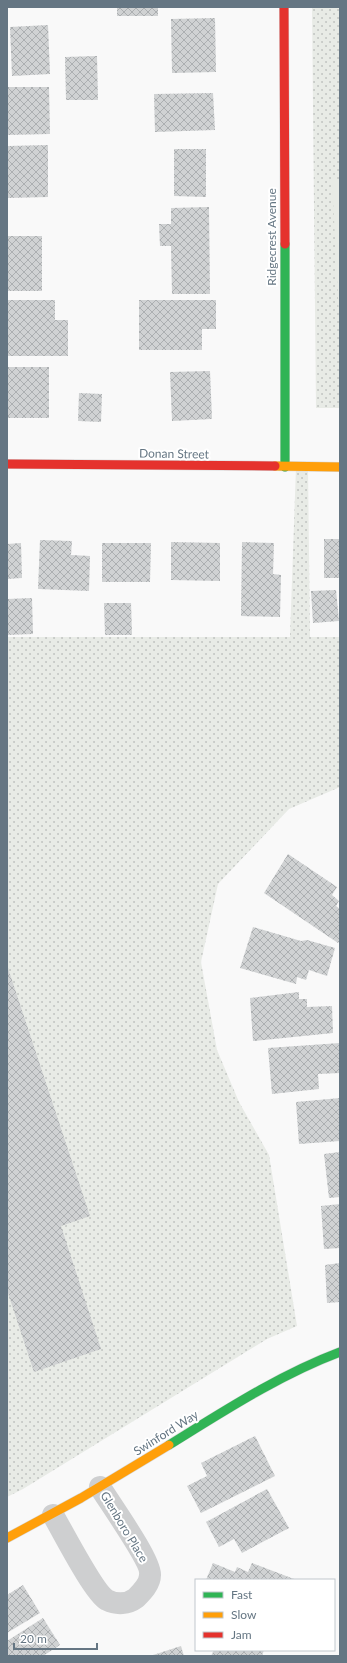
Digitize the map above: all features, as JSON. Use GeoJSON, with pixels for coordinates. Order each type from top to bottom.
{"type":"FeatureCollection","features":[{"type":"Feature","properties":{"kind":"street","name":"Ridgecrest Avenue"},"geometry":{"type":"LineString","coordinates":[[284,7],[285,467]]}},
{"type":"Feature","properties":{"kind":"street","name":"Donan Street"},"geometry":{"type":"LineString","coordinates":[[7,464],[340,467]]}},
{"type":"Feature","properties":{"kind":"street","name":"Swinford Way"},"geometry":{"type":"LineString","coordinates":[[7,1538],[53,1515],[100,1488],[266,1386],[318,1360],[340,1352]]}},
{"type":"Feature","properties":{"kind":"street","name":"Glenboro Place"},"geometry":{"type":"LineString","coordinates":[[53,1515],[96,1588],[107,1600],[122,1604],[135,1598],[146,1587],[151,1574],[146,1560],[100,1488]]}},
{"type":"Feature","properties":{"kind":"shaded area"},"geometry":{"type":"Polygon","coordinates":[[[312,7],[340,7],[340,408],[316,408],[312,7]]]}},
{"type":"Feature","properties":{"kind":"shaded area"},"geometry":{"type":"Polygon","coordinates":[[[332,180],[340,180],[340,335],[332,180]]]}},
{"type":"Feature","properties":{"kind":"shaded area"},"geometry":{"type":"Polygon","coordinates":[[[296,467],[308,467],[310,637],[340,637],[340,787],[289,809],[218,884],[201,962],[217,1050],[239,1102],[269,1155],[297,1326],[267,1339],[23,1489],[7,1497],[7,637],[290,637],[296,467]]]}},
{"type":"Feature","properties":{"kind":"building"},"geometry":{"type":"Polygon","coordinates":[[[117,7],[158,7],[158,16],[117,16],[117,7]]]}},
{"type":"Feature","properties":{"kind":"building"},"geometry":{"type":"Polygon","coordinates":[[[215,18],[216,72],[172,73],[171,19],[215,18]]]}},
{"type":"Feature","properties":{"kind":"building"},"geometry":{"type":"Polygon","coordinates":[[[48,25],[50,74],[12,76],[10,27],[48,25]]]}},
{"type":"Feature","properties":{"kind":"building"},"geometry":{"type":"Polygon","coordinates":[[[97,56],[98,100],[66,100],[65,57],[97,56]]]}},
{"type":"Feature","properties":{"kind":"building"},"geometry":{"type":"Polygon","coordinates":[[[7,87],[49,87],[50,134],[7,135],[7,87]]]}},
{"type":"Feature","properties":{"kind":"building"},"geometry":{"type":"Polygon","coordinates":[[[213,93],[215,130],[155,132],[154,94],[213,93]]]}},
{"type":"Feature","properties":{"kind":"building"},"geometry":{"type":"Polygon","coordinates":[[[48,145],[48,197],[8,198],[8,146],[48,145]]]}},
{"type":"Feature","properties":{"kind":"building"},"geometry":{"type":"Polygon","coordinates":[[[174,149],[206,149],[206,197],[174,196],[174,149]]]}},
{"type":"Feature","properties":{"kind":"building"},"geometry":{"type":"Polygon","coordinates":[[[209,207],[210,294],[172,294],[171,246],[160,246],[159,224],[171,224],[171,208],[209,207]]]}},
{"type":"Feature","properties":{"kind":"building"},"geometry":{"type":"Polygon","coordinates":[[[7,236],[42,236],[42,291],[7,291],[7,236]]]}},
{"type":"Feature","properties":{"kind":"building"},"geometry":{"type":"Polygon","coordinates":[[[7,300],[55,300],[55,320],[68,320],[68,356],[7,356],[7,300]]]}},
{"type":"Feature","properties":{"kind":"building"},"geometry":{"type":"Polygon","coordinates":[[[139,300],[216,300],[216,329],[202,329],[202,350],[139,350],[139,300]]]}},
{"type":"Feature","properties":{"kind":"building"},"geometry":{"type":"Polygon","coordinates":[[[7,367],[49,367],[49,418],[8,418],[7,367]]]}},
{"type":"Feature","properties":{"kind":"building"},"geometry":{"type":"Polygon","coordinates":[[[210,371],[212,419],[172,421],[170,372],[210,371]]]}},
{"type":"Feature","properties":{"kind":"building"},"geometry":{"type":"Polygon","coordinates":[[[79,393],[102,394],[101,422],[78,421],[79,393]]]}},
{"type":"Feature","properties":{"kind":"building"},"geometry":{"type":"Polygon","coordinates":[[[324,539],[340,539],[340,578],[324,578],[324,539]]]}},
{"type":"Feature","properties":{"kind":"building"},"geometry":{"type":"Polygon","coordinates":[[[40,540],[72,541],[71,555],[90,556],[89,591],[38,589],[40,540]]]}},
{"type":"Feature","properties":{"kind":"building"},"geometry":{"type":"Polygon","coordinates":[[[171,542],[220,543],[220,581],[171,580],[171,542]]]}},
{"type":"Feature","properties":{"kind":"building"},"geometry":{"type":"Polygon","coordinates":[[[242,542],[274,543],[273,574],[281,575],[280,617],[241,616],[242,542]]]}},
{"type":"Feature","properties":{"kind":"building"},"geometry":{"type":"Polygon","coordinates":[[[21,543],[22,578],[7,579],[7,544],[21,543]]]}},
{"type":"Feature","properties":{"kind":"building"},"geometry":{"type":"Polygon","coordinates":[[[102,543],[151,543],[150,582],[102,582],[102,543]]]}},
{"type":"Feature","properties":{"kind":"building"},"geometry":{"type":"Polygon","coordinates":[[[336,590],[339,621],[313,623],[311,591],[336,590]]]}},
{"type":"Feature","properties":{"kind":"building"},"geometry":{"type":"Polygon","coordinates":[[[32,598],[33,634],[7,635],[7,599],[32,598]]]}},
{"type":"Feature","properties":{"kind":"building"},"geometry":{"type":"Polygon","coordinates":[[[104,603],[131,603],[132,635],[105,635],[104,603]]]}},
{"type":"Feature","properties":{"kind":"building"},"geometry":{"type":"Polygon","coordinates":[[[288,854],[337,887],[332,895],[339,901],[336,906],[340,909],[340,941],[338,943],[264,893],[288,854]]]}},
{"type":"Feature","properties":{"kind":"building"},"geometry":{"type":"Polygon","coordinates":[[[253,927],[301,941],[307,940],[335,948],[327,976],[309,970],[306,980],[297,977],[296,984],[240,968],[253,927]]]}},
{"type":"Feature","properties":{"kind":"building"},"geometry":{"type":"Polygon","coordinates":[[[7,965],[90,1216],[61,1226],[101,1349],[34,1372],[7,1290],[7,965]]]}},
{"type":"Feature","properties":{"kind":"building"},"geometry":{"type":"Polygon","coordinates":[[[299,992],[299,999],[307,999],[307,1007],[332,1006],[333,1033],[253,1041],[250,998],[299,992]]]}},
{"type":"Feature","properties":{"kind":"building"},"geometry":{"type":"Polygon","coordinates":[[[340,1043],[340,1073],[318,1074],[319,1089],[272,1094],[268,1048],[340,1043]]]}},
{"type":"Feature","properties":{"kind":"building"},"geometry":{"type":"Polygon","coordinates":[[[340,1098],[340,1141],[299,1144],[296,1102],[340,1098]]]}},
{"type":"Feature","properties":{"kind":"building"},"geometry":{"type":"Polygon","coordinates":[[[340,1152],[340,1197],[329,1198],[324,1154],[340,1152]]]}},
{"type":"Feature","properties":{"kind":"building"},"geometry":{"type":"Polygon","coordinates":[[[340,1204],[340,1248],[324,1249],[321,1206],[340,1204]]]}},
{"type":"Feature","properties":{"kind":"building"},"geometry":{"type":"Polygon","coordinates":[[[340,1263],[340,1302],[327,1303],[325,1265],[340,1263]]]}},
{"type":"Feature","properties":{"kind":"building"},"geometry":{"type":"Polygon","coordinates":[[[255,1436],[275,1476],[201,1513],[187,1486],[207,1476],[201,1463],[255,1436]]]}},
{"type":"Feature","properties":{"kind":"building"},"geometry":{"type":"Polygon","coordinates":[[[267,1489],[289,1528],[242,1553],[234,1539],[219,1547],[206,1522],[267,1489]]]}},
{"type":"Feature","properties":{"kind":"building"},"geometry":{"type":"Polygon","coordinates":[[[213,1563],[235,1572],[237,1567],[248,1572],[252,1563],[294,1579],[206,1579],[213,1563]]]}},
{"type":"Feature","properties":{"kind":"building"},"geometry":{"type":"Polygon","coordinates":[[[23,1585],[40,1613],[7,1633],[7,1595],[23,1585]]]}},
{"type":"Feature","properties":{"kind":"building"},"geometry":{"type":"Polygon","coordinates":[[[43,1618],[60,1645],[43,1656],[7,1656],[7,1641],[43,1618]]]}},
{"type":"Feature","properties":{"kind":"building"},"geometry":{"type":"Polygon","coordinates":[[[181,1646],[184,1656],[150,1656],[181,1646]]]}},
{"type":"Feature","properties":{"kind":"building"},"geometry":{"type":"Polygon","coordinates":[[[214,1651],[264,1651],[262,1656],[211,1656],[214,1651]]]}},
{"type":"Feature","properties":{"kind":"traffic: fast"},"geometry":{"type":"LineString","coordinates":[[285,244],[285,467]]}},
{"type":"Feature","properties":{"kind":"traffic: fast"},"geometry":{"type":"LineString","coordinates":[[169,1445],[231,1407],[295,1371],[340,1352]]}},
{"type":"Feature","properties":{"kind":"traffic: slow"},"geometry":{"type":"LineString","coordinates":[[275,466],[340,467]]}},
{"type":"Feature","properties":{"kind":"traffic: slow"},"geometry":{"type":"LineString","coordinates":[[7,1538],[81,1498],[169,1445]]}},
{"type":"Feature","properties":{"kind":"traffic: jam"},"geometry":{"type":"LineString","coordinates":[[284,7],[285,244]]}},
{"type":"Feature","properties":{"kind":"traffic: jam"},"geometry":{"type":"LineString","coordinates":[[7,464],[275,466]]}}]}
